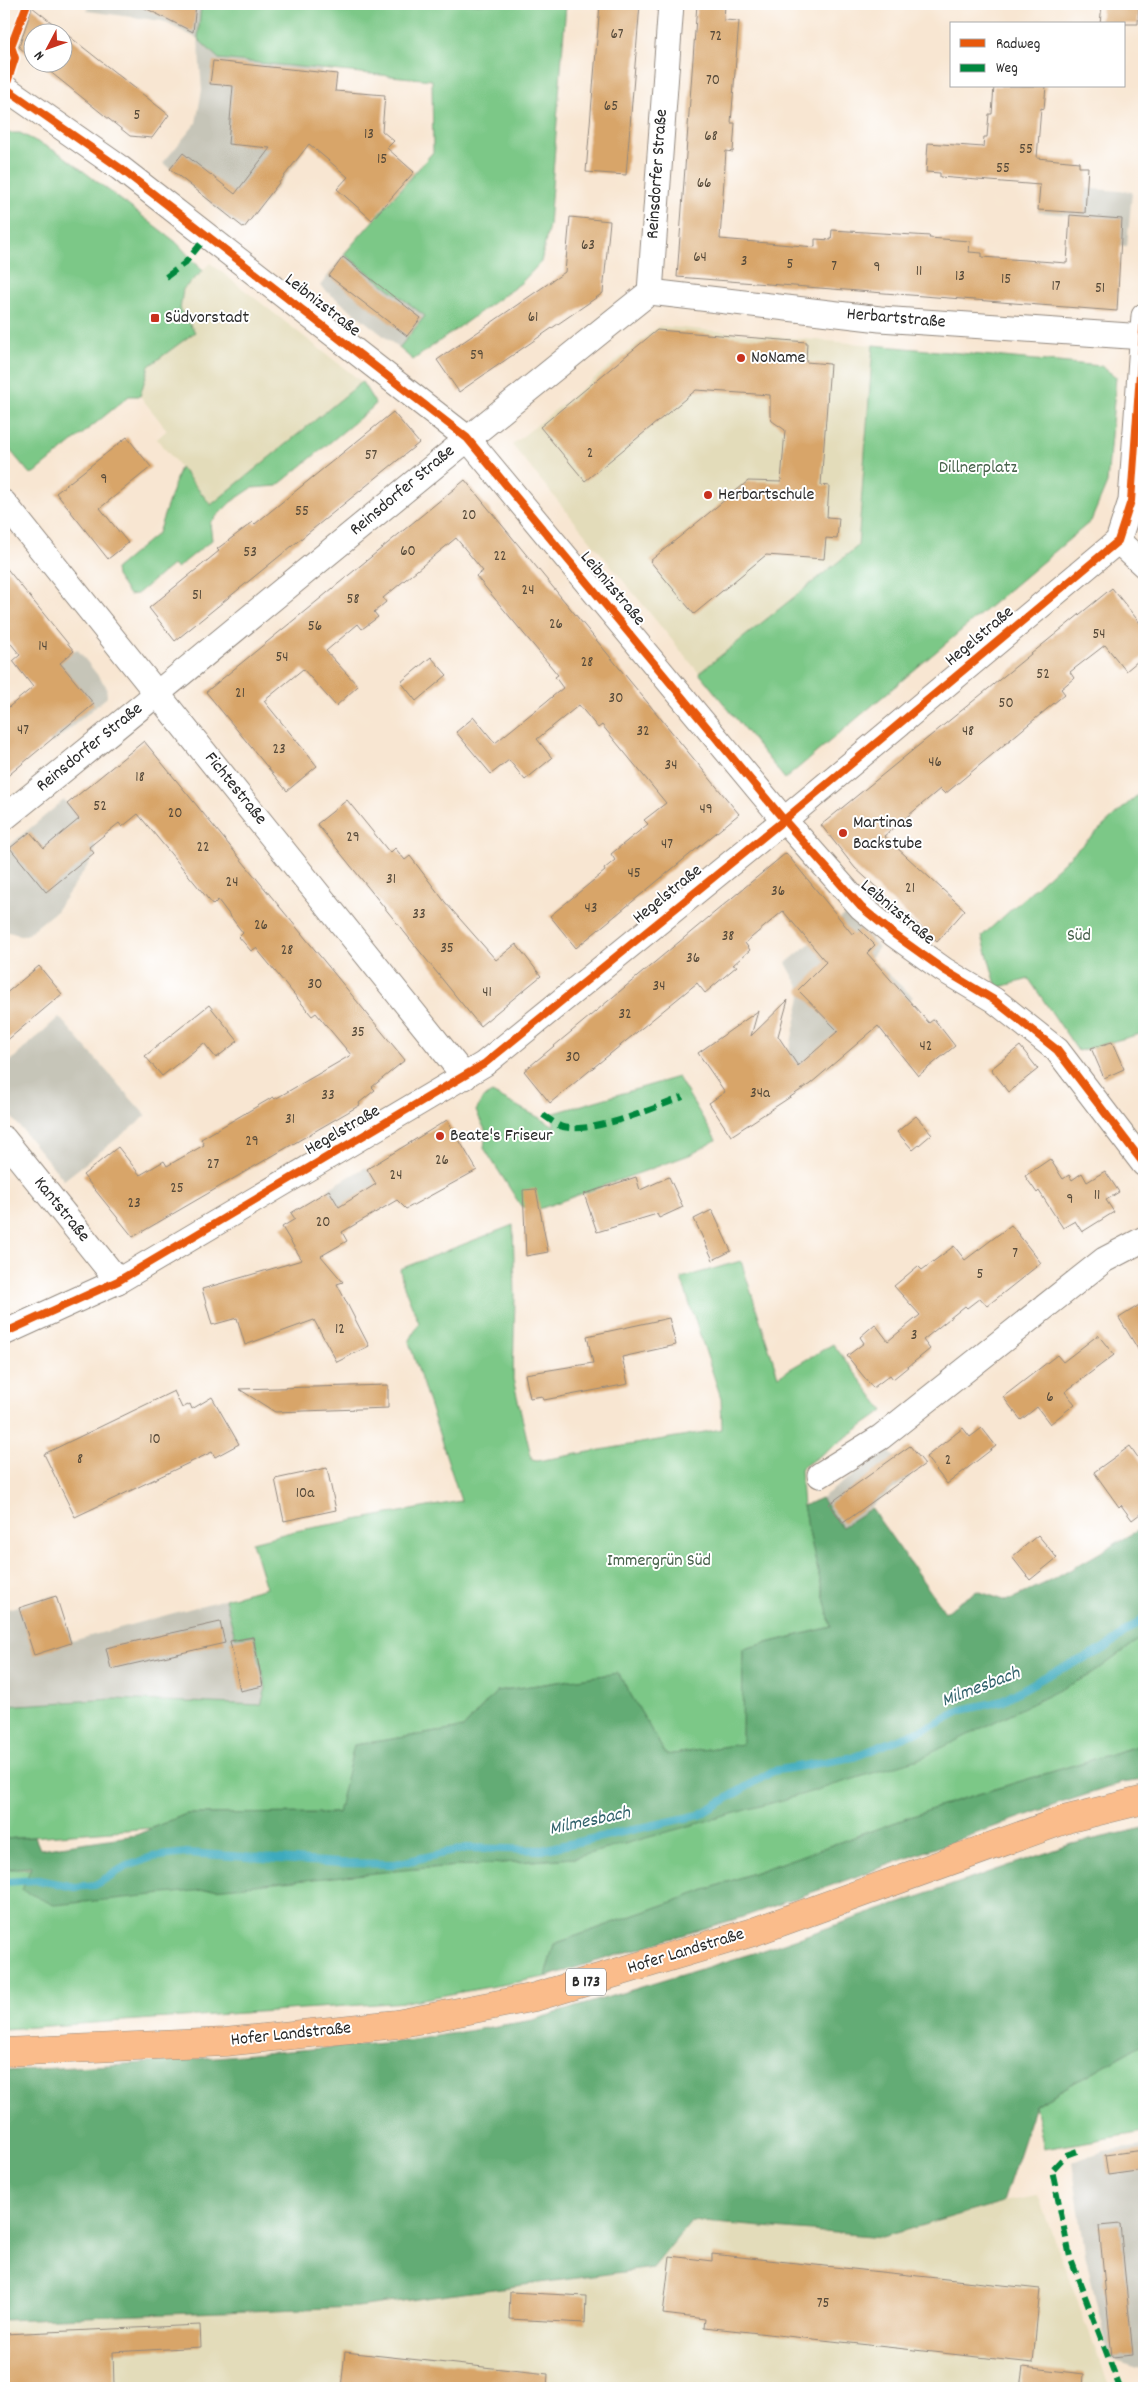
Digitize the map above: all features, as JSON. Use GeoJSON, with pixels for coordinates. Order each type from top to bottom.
{"type":"FeatureCollection","features":[{"type":"Feature","properties":{"kind":"main road","name":"Hofer Landstraße"},"geometry":{"type":"LineString","coordinates":[[4,2052],[225,2042],[396,2024],[535,1997],[753,1932],[1067,1818],[1144,1800]]}},
{"type":"Feature","properties":{"kind":"street","name":"Reinsdorfer Straße"},"geometry":{"type":"LineString","coordinates":[[4,818],[158,694],[467,438],[650,292],[671,4]]}},
{"type":"Feature","properties":{"kind":"street","name":"Leibnizstraße"},"geometry":{"type":"LineString","coordinates":[[4,87],[120,168],[467,438],[784,820],[861,907],[895,935],[944,970],[994,1000],[1057,1050],[1144,1164]]}},
{"type":"Feature","properties":{"kind":"street","name":"Herbartstraße"},"geometry":{"type":"LineString","coordinates":[[650,292],[880,319],[1144,330]]}},
{"type":"Feature","properties":{"kind":"street"},"geometry":{"type":"LineString","coordinates":[[1144,330],[1131,501],[1118,542],[1144,565]]}},
{"type":"Feature","properties":{"kind":"street","name":"Fichtestraße"},"geometry":{"type":"LineString","coordinates":[[4,503],[465,1077]]}},
{"type":"Feature","properties":{"kind":"street","name":"Hegelstraße"},"geometry":{"type":"LineString","coordinates":[[4,1333],[118,1281],[484,1064],[784,820],[1118,542]]}},
{"type":"Feature","properties":{"kind":"street","name":"Kantstraße"},"geometry":{"type":"LineString","coordinates":[[4,1139],[118,1281]]}},
{"type":"Feature","properties":{"kind":"street"},"geometry":{"type":"LineString","coordinates":[[820,1475],[881,1437],[1104,1260],[1144,1239]]}},
{"type":"Feature","properties":{"kind":"shaded area"},"geometry":{"type":"Polygon","coordinates":[[[89,4],[201,4],[198,39],[162,21],[87,11],[89,4]]]}},
{"type":"Feature","properties":{"kind":"shaded area"},"geometry":{"type":"Polygon","coordinates":[[[198,39],[219,59],[322,69],[316,123],[300,158],[243,230],[163,163],[196,123],[202,90],[198,39]]]}},
{"type":"Feature","properties":{"kind":"shaded area"},"geometry":{"type":"Polygon","coordinates":[[[1040,185],[1132,192],[1127,246],[1068,242],[1070,215],[1038,212],[1040,185]]]}},
{"type":"Feature","properties":{"kind":"shaded area"},"geometry":{"type":"Polygon","coordinates":[[[344,254],[425,316],[399,348],[320,286],[344,254]]]}},
{"type":"Feature","properties":{"kind":"shaded area"},"geometry":{"type":"Polygon","coordinates":[[[210,263],[362,382],[211,505],[157,439],[167,430],[140,396],[149,366],[194,332],[180,310],[183,289],[210,263]]]}},
{"type":"Feature","properties":{"kind":"shaded area","name":"Herbartschule"},"geometry":{"type":"Polygon","coordinates":[[[659,326],[873,345],[858,546],[699,673],[512,445],[659,326]]]}},
{"type":"Feature","properties":{"kind":"shaded area"},"geometry":{"type":"Polygon","coordinates":[[[77,649],[106,686],[107,697],[53,743],[50,741],[39,679],[77,649]]]}},
{"type":"Feature","properties":{"kind":"shaded area"},"geometry":{"type":"Polygon","coordinates":[[[64,800],[95,839],[95,855],[56,911],[25,936],[4,931],[4,850],[64,800]]]}},
{"type":"Feature","properties":{"kind":"shaded area"},"geometry":{"type":"Polygon","coordinates":[[[847,913],[879,947],[871,958],[913,997],[810,1084],[789,1052],[802,992],[786,963],[847,913]]]}},
{"type":"Feature","properties":{"kind":"shaded area"},"geometry":{"type":"Polygon","coordinates":[[[59,1017],[146,1116],[64,1180],[4,1108],[4,1067],[59,1017]]]}},
{"type":"Feature","properties":{"kind":"shaded area"},"geometry":{"type":"Polygon","coordinates":[[[366,1167],[388,1205],[351,1227],[328,1189],[366,1167]]]}},
{"type":"Feature","properties":{"kind":"shaded area"},"geometry":{"type":"Polygon","coordinates":[[[889,1450],[910,1477],[842,1528],[821,1498],[889,1450]]]}},
{"type":"Feature","properties":{"kind":"shaded area"},"geometry":{"type":"Polygon","coordinates":[[[56,1595],[72,1641],[225,1599],[235,1637],[254,1635],[266,1688],[261,1705],[113,1699],[4,1706],[4,1610],[56,1595]]]}},
{"type":"Feature","properties":{"kind":"shaded area"},"geometry":{"type":"Polygon","coordinates":[[[1144,2146],[1144,2370],[1110,2359],[1086,2259],[1072,2162],[1104,2151],[1144,2146]]]}},
{"type":"Feature","properties":{"kind":"shaded area"},"geometry":{"type":"Polygon","coordinates":[[[1038,2196],[1110,2388],[4,2388],[4,2320],[357,2307],[653,2268],[691,2221],[882,2237],[997,2203],[1038,2196]]]}},
{"type":"Feature","properties":{"kind":"green space"},"geometry":{"type":"Polygon","coordinates":[[[201,4],[566,4],[549,225],[541,262],[521,283],[413,360],[399,348],[425,316],[344,254],[433,152],[432,80],[219,59],[198,39],[201,4]]]}},
{"type":"Feature","properties":{"kind":"green space"},"geometry":{"type":"Polygon","coordinates":[[[4,133],[20,133],[61,154],[176,242],[203,271],[183,289],[180,310],[195,332],[149,366],[140,396],[129,396],[36,472],[30,474],[4,443],[4,133]]]}},
{"type":"Feature","properties":{"kind":"green space","name":"Dillnerplatz"},"geometry":{"type":"Polygon","coordinates":[[[873,345],[1101,366],[1116,377],[1107,483],[1091,521],[785,779],[699,673],[858,546],[873,345]]]}},
{"type":"Feature","properties":{"kind":"green space"},"geometry":{"type":"Polygon","coordinates":[[[362,382],[375,403],[373,407],[277,486],[252,488],[231,502],[210,523],[212,540],[177,568],[172,565],[137,594],[129,595],[116,576],[115,569],[158,533],[180,467],[211,505],[362,382]]]}},
{"type":"Feature","properties":{"kind":"green space","name":"Süd"},"geometry":{"type":"Polygon","coordinates":[[[1144,789],[1144,1033],[1078,1051],[1029,979],[997,988],[982,936],[1144,789]]]}},
{"type":"Feature","properties":{"kind":"green space"},"geometry":{"type":"Polygon","coordinates":[[[678,1077],[716,1140],[692,1154],[531,1212],[521,1206],[484,1148],[486,1132],[476,1111],[483,1098],[492,1093],[555,1126],[551,1114],[678,1077]]]}},
{"type":"Feature","properties":{"kind":"green space","name":"Immergrün Süd"},"geometry":{"type":"Polygon","coordinates":[[[513,1225],[515,1296],[513,1379],[532,1460],[537,1461],[722,1429],[721,1398],[681,1278],[741,1261],[778,1376],[833,1344],[884,1411],[800,1469],[803,1506],[831,1627],[743,1649],[742,1744],[666,1755],[618,1673],[497,1691],[463,1728],[354,1745],[339,1813],[186,1814],[152,1828],[4,1839],[4,1706],[113,1699],[261,1705],[266,1688],[254,1635],[235,1637],[225,1599],[266,1588],[252,1542],[295,1531],[461,1501],[409,1342],[419,1323],[403,1284],[400,1269],[513,1225]]]}},
{"type":"Feature","properties":{"kind":"green space"},"geometry":{"type":"Polygon","coordinates":[[[821,1498],[842,1527],[871,1508],[945,1612],[977,1591],[1007,1601],[1056,1578],[1144,1527],[1144,1636],[1092,1674],[919,1759],[804,1794],[574,1858],[415,1869],[54,1905],[22,1890],[31,1867],[4,1869],[4,1839],[35,1837],[40,1849],[136,1835],[186,1814],[338,1813],[354,1745],[463,1728],[497,1691],[618,1673],[666,1755],[742,1744],[743,1649],[831,1627],[803,1506],[821,1498]]]}},
{"type":"Feature","properties":{"kind":"green space"},"geometry":{"type":"Polygon","coordinates":[[[1144,1636],[1144,1744],[955,1801],[554,1944],[545,1977],[406,2002],[4,2029],[4,1869],[415,1869],[574,1858],[1092,1674],[1144,1636]]]}},
{"type":"Feature","properties":{"kind":"green space"},"geometry":{"type":"Polygon","coordinates":[[[1144,1744],[1144,1780],[1122,1783],[1055,1805],[749,1915],[545,1977],[554,1944],[955,1801],[1144,1744]]]}},
{"type":"Feature","properties":{"kind":"green space"},"geometry":{"type":"Polygon","coordinates":[[[1144,1828],[1144,2043],[1035,2105],[1003,2202],[882,2237],[691,2221],[653,2268],[357,2307],[4,2320],[4,2071],[145,2063],[407,2041],[533,2020],[760,1951],[1072,1844],[1144,1828]]]}},
{"type":"Feature","properties":{"kind":"green space"},"geometry":{"type":"Polygon","coordinates":[[[1144,2043],[1144,2132],[1044,2149],[1035,2105],[1144,2043]]]}},
{"type":"Feature","properties":{"kind":"building"},"geometry":{"type":"Polygon","coordinates":[[[137,4],[196,4],[193,32],[137,4]]]}},
{"type":"Feature","properties":{"kind":"building"},"geometry":{"type":"Polygon","coordinates":[[[600,4],[640,4],[626,175],[586,172],[600,4]]]}},
{"type":"Feature","properties":{"kind":"building"},"geometry":{"type":"Polygon","coordinates":[[[697,4],[725,4],[724,20],[739,21],[731,123],[735,123],[733,152],[726,151],[720,239],[815,247],[815,239],[831,240],[832,230],[930,236],[929,238],[970,241],[969,252],[982,253],[982,257],[1067,263],[1070,215],[1122,219],[1117,311],[677,277],[697,4]]]}},
{"type":"Feature","properties":{"kind":"building"},"geometry":{"type":"Polygon","coordinates":[[[1102,4],[1139,4],[1138,24],[1100,22],[1102,4]]]}},
{"type":"Feature","properties":{"kind":"building"},"geometry":{"type":"Polygon","coordinates":[[[32,7],[51,22],[27,22],[32,7]]]}},
{"type":"Feature","properties":{"kind":"building"},"geometry":{"type":"Polygon","coordinates":[[[22,38],[22,50],[19,47],[22,38]]]}},
{"type":"Feature","properties":{"kind":"building"},"geometry":{"type":"Polygon","coordinates":[[[72,39],[169,115],[152,138],[130,136],[50,72],[72,72],[72,39]]]}},
{"type":"Feature","properties":{"kind":"building"},"geometry":{"type":"Polygon","coordinates":[[[213,61],[337,74],[335,91],[385,95],[382,131],[394,141],[387,148],[414,172],[372,220],[337,189],[348,177],[309,144],[244,228],[170,169],[183,153],[235,194],[270,148],[228,144],[233,86],[210,84],[213,61]]]}},
{"type":"Feature","properties":{"kind":"building"},"geometry":{"type":"Polygon","coordinates":[[[994,88],[1046,88],[1044,109],[1041,108],[1037,158],[1079,162],[1079,167],[1088,167],[1085,213],[1038,210],[1040,185],[940,177],[940,173],[926,172],[928,143],[983,147],[984,137],[987,137],[989,114],[992,114],[994,88]]]}},
{"type":"Feature","properties":{"kind":"building"},"geometry":{"type":"Polygon","coordinates":[[[570,217],[610,221],[603,293],[459,392],[437,360],[565,272],[570,217]]]}},
{"type":"Feature","properties":{"kind":"building"},"geometry":{"type":"Polygon","coordinates":[[[343,257],[421,318],[407,336],[329,276],[343,257]]]}},
{"type":"Feature","properties":{"kind":"building"},"geometry":{"type":"Polygon","coordinates":[[[657,330],[807,342],[806,362],[830,364],[821,485],[829,486],[827,517],[839,518],[837,539],[826,538],[824,559],[766,555],[694,614],[650,561],[748,481],[781,482],[785,430],[772,421],[770,416],[770,395],[696,390],[585,481],[540,427],[657,330]]]}},
{"type":"Feature","properties":{"kind":"building"},"geometry":{"type":"Polygon","coordinates":[[[393,412],[419,443],[175,641],[149,608],[219,551],[217,549],[253,522],[255,524],[393,412]]]}},
{"type":"Feature","properties":{"kind":"building"},"geometry":{"type":"Polygon","coordinates":[[[127,437],[151,467],[100,508],[128,543],[108,559],[56,493],[127,437]]]}},
{"type":"Feature","properties":{"kind":"building"},"geometry":{"type":"Polygon","coordinates":[[[465,480],[739,814],[576,948],[550,916],[605,871],[604,869],[615,860],[611,854],[648,824],[644,820],[666,803],[602,725],[598,728],[579,705],[537,739],[552,758],[525,780],[509,760],[491,774],[456,732],[474,717],[495,743],[563,688],[555,677],[558,675],[476,576],[483,571],[456,538],[383,598],[386,602],[374,612],[378,617],[362,629],[358,624],[326,651],[358,686],[336,706],[303,669],[264,701],[317,766],[287,791],[206,692],[465,480]]]}},
{"type":"Feature","properties":{"kind":"building"},"geometry":{"type":"Polygon","coordinates":[[[4,565],[74,651],[60,663],[94,704],[4,779],[4,711],[33,687],[13,661],[20,655],[4,635],[4,565]]]}},
{"type":"Feature","properties":{"kind":"building"},"geometry":{"type":"Polygon","coordinates":[[[1112,588],[1144,628],[1144,656],[1126,671],[1105,645],[1070,672],[1074,678],[1061,689],[1065,694],[945,794],[940,789],[884,836],[965,910],[937,942],[855,868],[821,825],[1112,588]]]}},
{"type":"Feature","properties":{"kind":"building"},"geometry":{"type":"Polygon","coordinates":[[[431,657],[447,675],[416,701],[401,682],[431,657]]]}},
{"type":"Feature","properties":{"kind":"building"},"geometry":{"type":"Polygon","coordinates":[[[144,741],[405,1060],[372,1087],[375,1090],[359,1103],[360,1105],[133,1237],[83,1175],[118,1147],[140,1175],[164,1161],[167,1166],[204,1145],[201,1139],[351,1055],[316,1013],[312,1016],[256,948],[251,951],[239,937],[243,933],[218,900],[213,905],[138,814],[122,827],[119,823],[89,847],[94,853],[46,892],[10,848],[30,832],[44,848],[79,819],[67,804],[144,741]]]}},
{"type":"Feature","properties":{"kind":"building"},"geometry":{"type":"Polygon","coordinates":[[[347,800],[390,853],[395,848],[405,860],[410,856],[445,902],[496,960],[516,944],[541,976],[480,1026],[317,824],[347,800]]]}},
{"type":"Feature","properties":{"kind":"building"},"geometry":{"type":"Polygon","coordinates":[[[786,853],[853,935],[859,929],[875,945],[867,953],[929,1023],[934,1019],[955,1046],[918,1076],[878,1026],[810,1084],[731,1136],[709,1103],[725,1092],[698,1053],[758,1011],[751,1036],[788,1000],[778,1036],[798,1066],[838,1031],[798,990],[826,962],[783,911],[745,943],[750,950],[733,965],[737,966],[705,993],[697,983],[550,1103],[524,1071],[786,853]]]}},
{"type":"Feature","properties":{"kind":"building"},"geometry":{"type":"Polygon","coordinates":[[[39,966],[62,994],[4,1043],[4,995],[39,966]]]}},
{"type":"Feature","properties":{"kind":"building"},"geometry":{"type":"Polygon","coordinates":[[[209,1005],[238,1041],[216,1058],[204,1043],[162,1076],[145,1056],[209,1005]]]}},
{"type":"Feature","properties":{"kind":"building"},"geometry":{"type":"Polygon","coordinates":[[[1112,1042],[1124,1069],[1104,1078],[1091,1048],[1112,1042]]]}},
{"type":"Feature","properties":{"kind":"building"},"geometry":{"type":"Polygon","coordinates":[[[1020,1046],[1038,1069],[1009,1092],[991,1069],[1020,1046]]]}},
{"type":"Feature","properties":{"kind":"building"},"geometry":{"type":"Polygon","coordinates":[[[916,1116],[932,1134],[913,1150],[897,1132],[916,1116]]]}},
{"type":"Feature","properties":{"kind":"building"},"geometry":{"type":"Polygon","coordinates":[[[447,1120],[477,1170],[406,1209],[397,1200],[342,1232],[347,1241],[321,1256],[343,1282],[337,1284],[369,1346],[337,1362],[314,1320],[245,1345],[237,1318],[212,1325],[202,1289],[302,1260],[282,1227],[295,1219],[291,1213],[329,1190],[339,1207],[376,1184],[367,1169],[447,1120]]]}},
{"type":"Feature","properties":{"kind":"building"},"geometry":{"type":"Polygon","coordinates":[[[1050,1159],[1063,1179],[1069,1175],[1072,1180],[1082,1173],[1087,1182],[1105,1171],[1119,1192],[1106,1200],[1114,1212],[1082,1232],[1075,1221],[1063,1228],[1039,1191],[1037,1193],[1025,1176],[1050,1159]]]}},
{"type":"Feature","properties":{"kind":"building"},"geometry":{"type":"Polygon","coordinates":[[[636,1177],[640,1190],[669,1177],[683,1207],[659,1218],[657,1214],[597,1232],[584,1194],[636,1177]]]}},
{"type":"Feature","properties":{"kind":"building"},"geometry":{"type":"Polygon","coordinates":[[[536,1189],[548,1252],[526,1256],[523,1190],[536,1189]]]}},
{"type":"Feature","properties":{"kind":"building"},"geometry":{"type":"Polygon","coordinates":[[[712,1210],[731,1251],[713,1260],[694,1219],[712,1210]]]}},
{"type":"Feature","properties":{"kind":"building"},"geometry":{"type":"Polygon","coordinates":[[[1011,1225],[1041,1263],[987,1306],[980,1298],[967,1308],[965,1306],[923,1340],[930,1349],[893,1379],[890,1375],[873,1388],[847,1356],[864,1343],[860,1337],[875,1324],[888,1341],[920,1315],[894,1286],[918,1266],[922,1270],[954,1246],[965,1260],[1011,1225]]]}},
{"type":"Feature","properties":{"kind":"building"},"geometry":{"type":"Polygon","coordinates":[[[1144,1302],[1144,1359],[1119,1318],[1144,1302]]]}},
{"type":"Feature","properties":{"kind":"building"},"geometry":{"type":"Polygon","coordinates":[[[669,1318],[676,1345],[622,1357],[628,1384],[544,1400],[542,1396],[530,1398],[525,1374],[593,1363],[587,1336],[669,1318]]]}},
{"type":"Feature","properties":{"kind":"building"},"geometry":{"type":"Polygon","coordinates":[[[1098,1335],[1114,1355],[1065,1392],[1075,1404],[1050,1424],[1037,1407],[1021,1420],[1003,1397],[1057,1355],[1063,1362],[1098,1335]]]}},
{"type":"Feature","properties":{"kind":"building"},"geometry":{"type":"Polygon","coordinates":[[[388,1385],[388,1408],[275,1412],[239,1389],[388,1385]]]}},
{"type":"Feature","properties":{"kind":"building"},"geometry":{"type":"Polygon","coordinates":[[[174,1391],[182,1408],[190,1404],[192,1409],[212,1397],[239,1444],[215,1457],[212,1452],[75,1517],[44,1454],[174,1391]]]}},
{"type":"Feature","properties":{"kind":"building"},"geometry":{"type":"Polygon","coordinates":[[[963,1428],[970,1437],[982,1428],[996,1446],[947,1484],[926,1457],[963,1428]]]}},
{"type":"Feature","properties":{"kind":"building"},"geometry":{"type":"Polygon","coordinates":[[[910,1446],[925,1464],[843,1523],[829,1504],[910,1446]]]}},
{"type":"Feature","properties":{"kind":"building"},"geometry":{"type":"Polygon","coordinates":[[[1130,1446],[1144,1466],[1144,1511],[1132,1520],[1121,1505],[1119,1507],[1094,1472],[1130,1446]]]}},
{"type":"Feature","properties":{"kind":"building"},"geometry":{"type":"Polygon","coordinates":[[[327,1468],[336,1510],[284,1521],[275,1479],[327,1468]]]}},
{"type":"Feature","properties":{"kind":"building"},"geometry":{"type":"Polygon","coordinates":[[[1038,1535],[1057,1558],[1030,1580],[1012,1557],[1038,1535]]]}},
{"type":"Feature","properties":{"kind":"building"},"geometry":{"type":"Polygon","coordinates":[[[56,1596],[71,1643],[34,1655],[19,1608],[56,1596]]]}},
{"type":"Feature","properties":{"kind":"building"},"geometry":{"type":"Polygon","coordinates":[[[220,1622],[225,1643],[111,1669],[106,1648],[220,1622]]]}},
{"type":"Feature","properties":{"kind":"building"},"geometry":{"type":"Polygon","coordinates":[[[253,1637],[263,1686],[240,1691],[230,1641],[253,1637]]]}},
{"type":"Feature","properties":{"kind":"building"},"geometry":{"type":"Polygon","coordinates":[[[1144,2150],[1144,2170],[1108,2175],[1105,2155],[1144,2150]]]}},
{"type":"Feature","properties":{"kind":"building"},"geometry":{"type":"Polygon","coordinates":[[[1120,2224],[1133,2355],[1112,2357],[1099,2226],[1120,2224]]]}},
{"type":"Feature","properties":{"kind":"building"},"geometry":{"type":"Polygon","coordinates":[[[712,2254],[1040,2289],[1033,2363],[704,2327],[705,2319],[663,2314],[670,2256],[712,2261],[712,2254]]]}},
{"type":"Feature","properties":{"kind":"building"},"geometry":{"type":"Polygon","coordinates":[[[510,2292],[586,2296],[585,2323],[509,2319],[510,2292]]]}},
{"type":"Feature","properties":{"kind":"building"},"geometry":{"type":"Polygon","coordinates":[[[200,2325],[201,2347],[113,2352],[114,2386],[4,2388],[4,2334],[200,2325]]]}},
{"type":"Feature","properties":{"kind":"building"},"geometry":{"type":"Polygon","coordinates":[[[345,2352],[548,2374],[547,2388],[341,2388],[345,2352]]]}},
{"type":"Feature","properties":{"kind":"building"},"geometry":{"type":"Polygon","coordinates":[[[1023,2367],[1084,2374],[1083,2388],[1020,2388],[1023,2367]]]}},
{"type":"Feature","properties":{"kind":"waterway","name":"Milmesbach"},"geometry":{"type":"LineString","coordinates":[[4,1882],[38,1880],[75,1887],[95,1885],[125,1867],[152,1857],[187,1853],[340,1863],[395,1864],[467,1848],[542,1850],[699,1815],[773,1771],[854,1757],[934,1725],[962,1710],[1002,1701],[1050,1674],[1104,1649],[1144,1618]]}},
{"type":"Feature","properties":{"kind":"marked path"},"geometry":{"type":"LineString","coordinates":[[166,277],[185,263],[207,236]]}},
{"type":"Feature","properties":{"kind":"marked path"},"geometry":{"type":"LineString","coordinates":[[543,1115],[563,1127],[591,1127],[624,1119],[683,1097]]}},
{"type":"Feature","properties":{"kind":"marked path"},"geometry":{"type":"LineString","coordinates":[[1077,2151],[1066,2155],[1052,2170],[1070,2257],[1120,2388]]}},
{"type":"Feature","properties":{"kind":"cycle path"},"geometry":{"type":"LineString","coordinates":[[4,92],[15,58],[11,46],[27,4]]}},
{"type":"Feature","properties":{"kind":"cycle path"},"geometry":{"type":"LineString","coordinates":[[4,87],[120,168],[467,438],[784,820],[861,907],[895,935],[944,970],[994,1000],[1057,1050],[1144,1164]]}},
{"type":"Feature","properties":{"kind":"cycle path"},"geometry":{"type":"LineString","coordinates":[[4,1333],[118,1281],[484,1064],[784,820],[1118,541],[1131,501],[1144,316]]}},
{"type":"Feature","properties":{"kind":"place","name":"Südvorstadt"},"geometry":{"type":"Point","coordinates":[155,318]}},
{"type":"Feature","properties":{"kind":"place","name":"NoName"},"geometry":{"type":"Point","coordinates":[741,358]}},
{"type":"Feature","properties":{"kind":"place","name":"Herbartschule"},"geometry":{"type":"Point","coordinates":[708,495]}},
{"type":"Feature","properties":{"kind":"place","name":"Martinas Backstube"},"geometry":{"type":"Point","coordinates":[843,833]}},
{"type":"Feature","properties":{"kind":"place","name":"Beate's Friseur"},"geometry":{"type":"Point","coordinates":[440,1136]}}]}
